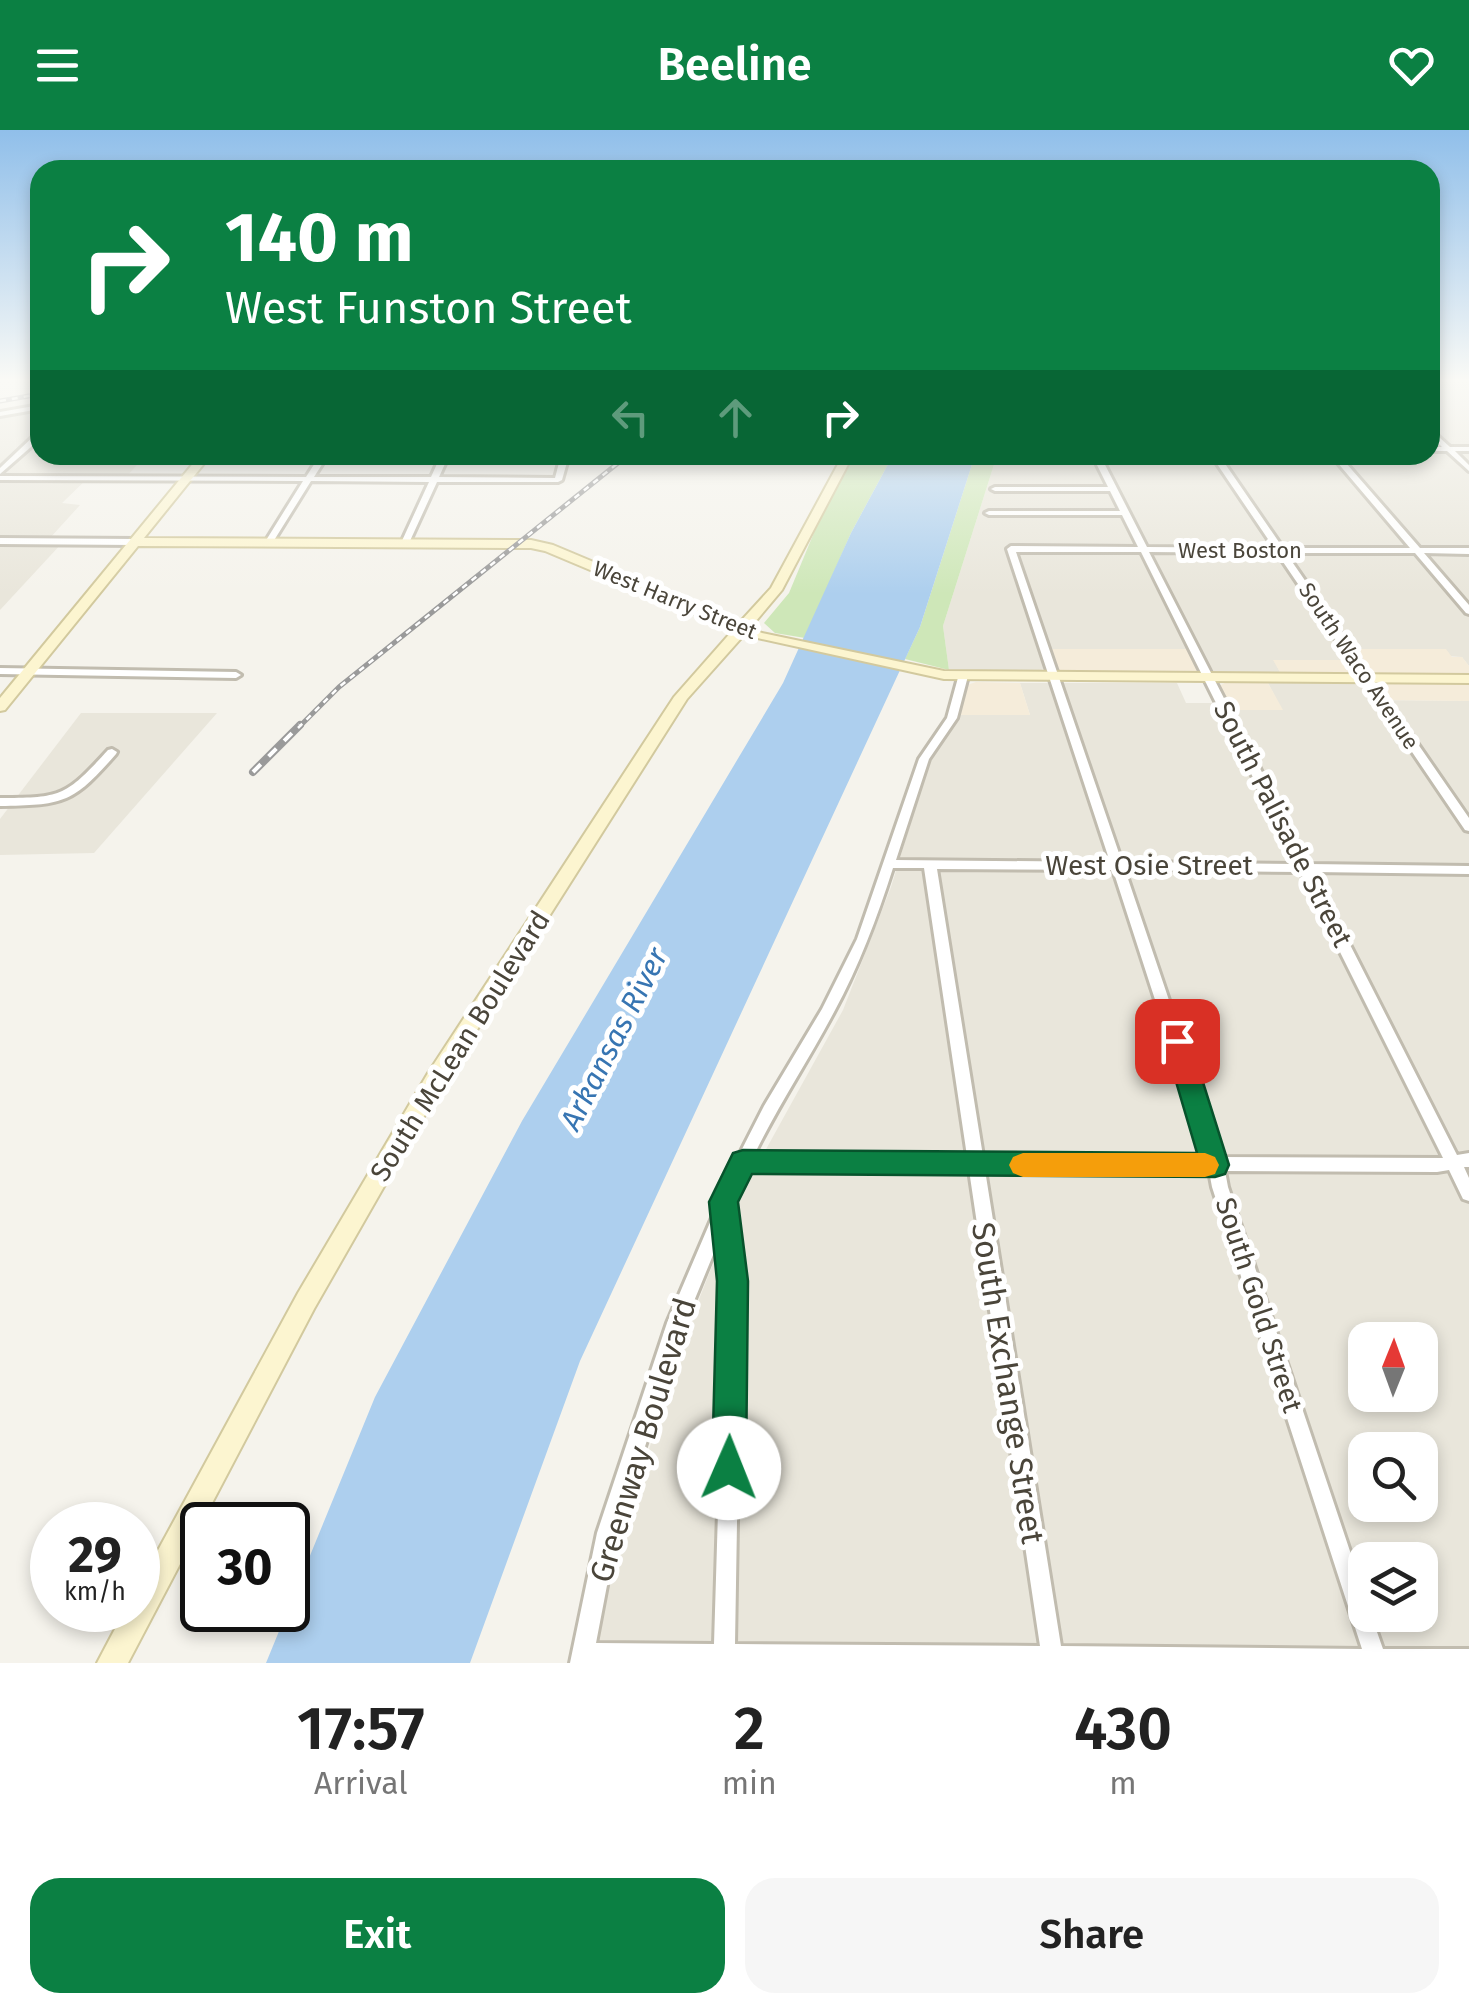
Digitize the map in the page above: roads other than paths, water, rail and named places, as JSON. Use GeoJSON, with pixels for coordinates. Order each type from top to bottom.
{"type":"FeatureCollection","features":[{"type":"Feature","properties":{"kind":"street"},"geometry":{"type":"LineString","coordinates":[[0,475],[24,452]]}},
{"type":"Feature","properties":{"kind":"street"},"geometry":{"type":"LineString","coordinates":[[1451,452],[1469,469]]}},
{"type":"Feature","properties":{"kind":"street"},"geometry":{"type":"LineString","coordinates":[[0,708],[198,465]]}},
{"type":"Feature","properties":{"kind":"street"},"geometry":{"type":"LineString","coordinates":[[270,542],[318,465]]}},
{"type":"Feature","properties":{"kind":"street"},"geometry":{"type":"LineString","coordinates":[[405,543],[440,465]]}},
{"type":"Feature","properties":{"kind":"street"},"geometry":{"type":"LineString","coordinates":[[0,475],[558,480],[562,465]]}},
{"type":"Feature","properties":{"kind":"street","name":"South McLean Boulevard"},"geometry":{"type":"LineString","coordinates":[[112,1663],[306,1302],[435,1080],[681,697],[776,590],[843,465]]}},
{"type":"Feature","properties":{"kind":"street","name":"South Palisade Street"},"geometry":{"type":"LineString","coordinates":[[1101,465],[1461,1161],[1469,1194]]}},
{"type":"Feature","properties":{"kind":"street","name":"South Waco Avenue"},"geometry":{"type":"LineString","coordinates":[[1221,465],[1469,827]]}},
{"type":"Feature","properties":{"kind":"street"},"geometry":{"type":"LineString","coordinates":[[1344,465],[1469,611]]}},
{"type":"Feature","properties":{"kind":"street"},"geometry":{"type":"LineString","coordinates":[[995,488],[1113,489]]}},
{"type":"Feature","properties":{"kind":"street"},"geometry":{"type":"LineString","coordinates":[[989,513],[1126,514]]}},
{"type":"Feature","properties":{"kind":"street","name":"West Harry Street"},"geometry":{"type":"LineString","coordinates":[[0,541],[519,543],[549,548],[781,641],[944,675],[1469,679]]}},
{"type":"Feature","properties":{"kind":"street","name":"West Boston"},"geometry":{"type":"LineString","coordinates":[[1011,549],[1469,551]]}},
{"type":"Feature","properties":{"kind":"street","name":"South Gold Street"},"geometry":{"type":"LineString","coordinates":[[1011,549],[1118,865],[1376,1661]]}},
{"type":"Feature","properties":{"kind":"street"},"geometry":{"type":"LineString","coordinates":[[0,672],[236,675]]}},
{"type":"Feature","properties":{"kind":"street","name":"Greenway Boulevard"},"geometry":{"type":"LineString","coordinates":[[582,1658],[607,1532],[676,1324],[743,1162],[863,939],[924,759],[952,718],[963,676]]}},
{"type":"Feature","properties":{"kind":"street"},"geometry":{"type":"LineString","coordinates":[[0,802],[65,799],[75,794],[112,752]]}},
{"type":"Feature","properties":{"kind":"street","name":"West Osie Street"},"geometry":{"type":"LineString","coordinates":[[889,864],[1469,870]]}},
{"type":"Feature","properties":{"kind":"street","name":"South Exchange Street"},"geometry":{"type":"LineString","coordinates":[[930,864],[1052,1659]]}},
{"type":"Feature","properties":{"kind":"street"},"geometry":{"type":"LineString","coordinates":[[743,1162],[1437,1166],[1461,1161]]}},
{"type":"Feature","properties":{"kind":"street"},"geometry":{"type":"LineString","coordinates":[[724,1202],[733,1281],[724,1659]]}},
{"type":"Feature","properties":{"kind":"street"},"geometry":{"type":"LineString","coordinates":[[582,1658],[1469,1660]]}},
{"type":"Feature","properties":{"kind":"water","name":"Arkansas River"},"geometry":{"type":"Polygon","coordinates":[[[888,465],[972,465],[920,627],[580,1361],[470,1663],[266,1663],[279,1632],[310,1632],[310,1556],[375,1397],[522,1121],[783,683],[851,533],[888,465]]]}},
{"type":"Feature","properties":{"kind":"railway"},"geometry":{"type":"LineString","coordinates":[[298,728],[339,687],[616,465]]}},
{"type":"Feature","properties":{"kind":"railway"},"geometry":{"type":"LineString","coordinates":[[253,772],[300,725]]}}]}
